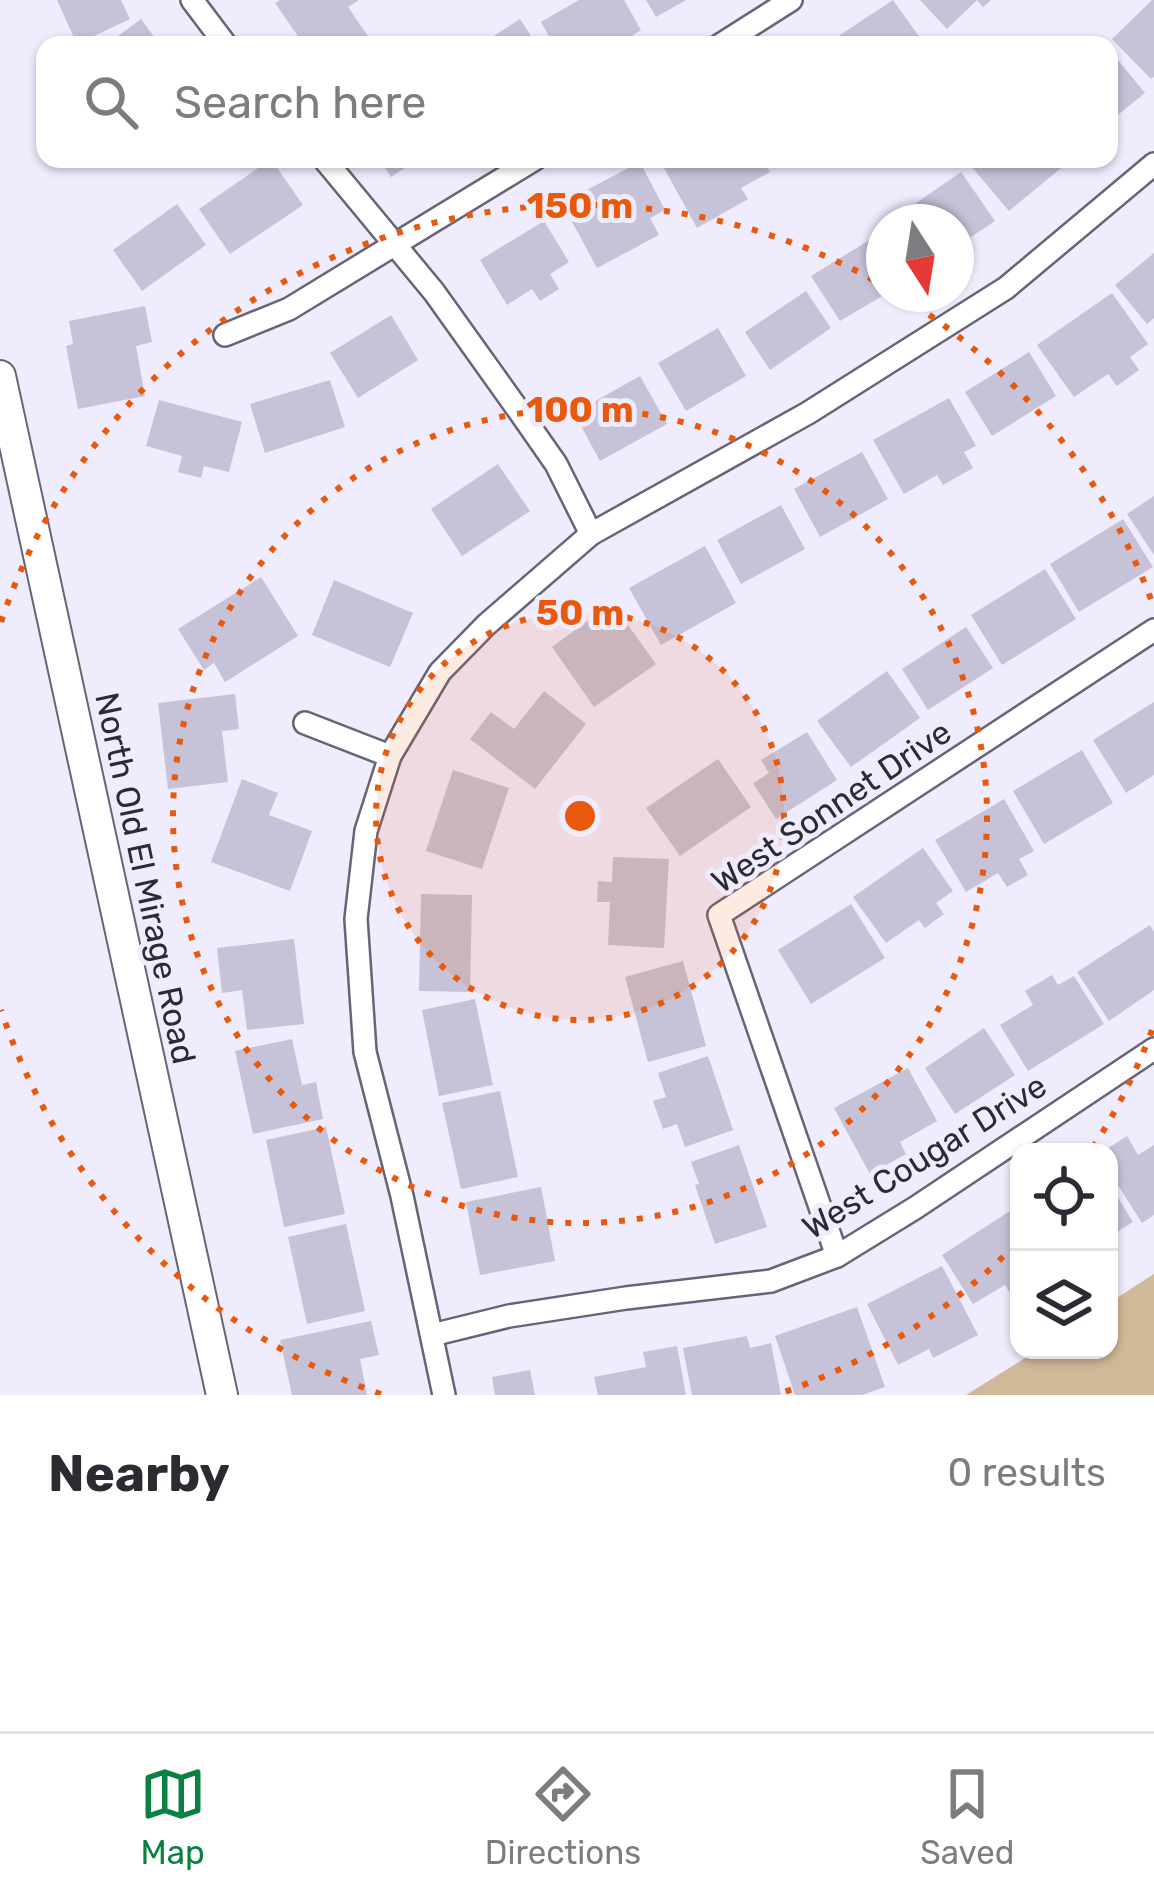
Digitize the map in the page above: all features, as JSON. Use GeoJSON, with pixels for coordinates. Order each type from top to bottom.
{"type":"FeatureCollection","features":[{"type":"Feature","properties":{"kind":"street"},"geometry":{"type":"LineString","coordinates":[[192,0],[219,36]]}},
{"type":"Feature","properties":{"kind":"street"},"geometry":{"type":"LineString","coordinates":[[734,36],[791,0]]}},
{"type":"Feature","properties":{"kind":"street"},"geometry":{"type":"LineString","coordinates":[[444,1395],[365,1052],[356,919],[366,831],[389,756],[440,672],[486,625],[591,534],[808,413],[1006,288],[1154,164]]}},
{"type":"Feature","properties":{"kind":"street"},"geometry":{"type":"LineString","coordinates":[[331,168],[434,292],[556,464],[591,534]]}},
{"type":"Feature","properties":{"kind":"street"},"geometry":{"type":"LineString","coordinates":[[225,335],[289,309],[520,168]]}},
{"type":"Feature","properties":{"kind":"street","name":"North Old El Mirage Road"},"geometry":{"type":"LineString","coordinates":[[0,376],[222,1395]]}},
{"type":"Feature","properties":{"kind":"street","name":"West Sonnet Drive"},"geometry":{"type":"LineString","coordinates":[[837,1256],[719,915],[1154,630]]}},
{"type":"Feature","properties":{"kind":"street"},"geometry":{"type":"LineString","coordinates":[[305,723],[389,756]]}},
{"type":"Feature","properties":{"kind":"street","name":"West Cougar Drive"},"geometry":{"type":"LineString","coordinates":[[432,1335],[532,1312],[771,1281],[837,1256],[1154,1049]]}},
{"type":"Feature","properties":{"kind":"shaded area"},"geometry":{"type":"Polygon","coordinates":[[[1154,1274],[1154,1395],[966,1395],[1024,1359],[1118,1359],[1118,1297],[1154,1274]]]}},
{"type":"Feature","properties":{"kind":"building"},"geometry":{"type":"Polygon","coordinates":[[[57,0],[121,0],[130,19],[94,36],[73,36],[57,0]]]}},
{"type":"Feature","properties":{"kind":"building"},"geometry":{"type":"Polygon","coordinates":[[[359,0],[348,7],[368,36],[298,36],[275,3],[359,0]]]}},
{"type":"Feature","properties":{"kind":"building"},"geometry":{"type":"Polygon","coordinates":[[[579,0],[624,0],[641,30],[631,36],[549,36],[541,22],[579,0]]]}},
{"type":"Feature","properties":{"kind":"building"},"geometry":{"type":"Polygon","coordinates":[[[646,0],[686,0],[656,17],[646,0]]]}},
{"type":"Feature","properties":{"kind":"building"},"geometry":{"type":"Polygon","coordinates":[[[893,0],[919,36],[839,36],[893,0]]]}},
{"type":"Feature","properties":{"kind":"building"},"geometry":{"type":"Polygon","coordinates":[[[920,0],[977,0],[947,29],[920,0]]]}},
{"type":"Feature","properties":{"kind":"building"},"geometry":{"type":"Polygon","coordinates":[[[1154,0],[1154,77],[1118,45],[1115,36],[1154,0]]]}},
{"type":"Feature","properties":{"kind":"building"},"geometry":{"type":"Polygon","coordinates":[[[141,19],[153,36],[118,36],[141,19]]]}},
{"type":"Feature","properties":{"kind":"building"},"geometry":{"type":"Polygon","coordinates":[[[520,19],[531,36],[494,36],[520,19]]]}},
{"type":"Feature","properties":{"kind":"building"},"geometry":{"type":"Polygon","coordinates":[[[1118,60],[1145,93],[1118,115],[1118,60]]]}},
{"type":"Feature","properties":{"kind":"building"},"geometry":{"type":"Polygon","coordinates":[[[258,168],[277,168],[303,205],[230,254],[199,209],[258,168]]]}},
{"type":"Feature","properties":{"kind":"building"},"geometry":{"type":"Polygon","coordinates":[[[629,168],[643,168],[665,210],[650,218],[659,235],[597,268],[562,203],[629,168]]]}},
{"type":"Feature","properties":{"kind":"building"},"geometry":{"type":"Polygon","coordinates":[[[664,168],[768,168],[770,172],[741,188],[748,199],[697,228],[664,168]]]}},
{"type":"Feature","properties":{"kind":"building"},"geometry":{"type":"Polygon","coordinates":[[[973,168],[1061,168],[1009,211],[973,168]]]}},
{"type":"Feature","properties":{"kind":"building"},"geometry":{"type":"Polygon","coordinates":[[[961,172],[995,221],[974,235],[974,204],[915,204],[961,172]]]}},
{"type":"Feature","properties":{"kind":"building"},"geometry":{"type":"Polygon","coordinates":[[[177,204],[206,245],[142,291],[113,250],[177,204]]]}},
{"type":"Feature","properties":{"kind":"building"},"geometry":{"type":"Polygon","coordinates":[[[544,221],[569,262],[550,274],[559,289],[540,301],[532,289],[507,305],[480,260],[544,221]]]}},
{"type":"Feature","properties":{"kind":"building"},"geometry":{"type":"Polygon","coordinates":[[[866,242],[866,306],[840,321],[811,276],[866,242]]]}},
{"type":"Feature","properties":{"kind":"building"},"geometry":{"type":"Polygon","coordinates":[[[1154,253],[1154,318],[1147,324],[1115,285],[1154,253]]]}},
{"type":"Feature","properties":{"kind":"building"},"geometry":{"type":"Polygon","coordinates":[[[806,291],[831,328],[770,370],[745,332],[806,291]]]}},
{"type":"Feature","properties":{"kind":"building"},"geometry":{"type":"Polygon","coordinates":[[[1112,293],[1148,344],[1130,357],[1139,370],[1117,386],[1108,374],[1074,397],[1037,345],[1112,293]]]}},
{"type":"Feature","properties":{"kind":"building"},"geometry":{"type":"Polygon","coordinates":[[[145,306],[152,342],[136,346],[145,396],[78,409],[66,346],[73,344],[69,321],[145,306]]]}},
{"type":"Feature","properties":{"kind":"building"},"geometry":{"type":"Polygon","coordinates":[[[391,315],[418,360],[358,398],[330,353],[391,315]]]}},
{"type":"Feature","properties":{"kind":"building"},"geometry":{"type":"Polygon","coordinates":[[[718,328],[746,376],[686,411],[658,363],[718,328]]]}},
{"type":"Feature","properties":{"kind":"building"},"geometry":{"type":"Polygon","coordinates":[[[1029,352],[1056,396],[992,436],[965,392],[1029,352]]]}},
{"type":"Feature","properties":{"kind":"building"},"geometry":{"type":"Polygon","coordinates":[[[640,376],[667,424],[600,461],[574,413],[640,376]]]}},
{"type":"Feature","properties":{"kind":"building"},"geometry":{"type":"Polygon","coordinates":[[[330,380],[345,427],[265,453],[250,404],[330,380]]]}},
{"type":"Feature","properties":{"kind":"building"},"geometry":{"type":"Polygon","coordinates":[[[949,398],[976,446],[964,452],[973,468],[943,485],[937,475],[904,494],[873,440],[949,398]]]}},
{"type":"Feature","properties":{"kind":"building"},"geometry":{"type":"Polygon","coordinates":[[[159,400],[242,422],[229,472],[204,466],[201,478],[178,472],[182,456],[146,446],[159,400]]]}},
{"type":"Feature","properties":{"kind":"building"},"geometry":{"type":"Polygon","coordinates":[[[862,452],[888,499],[820,537],[794,489],[862,452]]]}},
{"type":"Feature","properties":{"kind":"building"},"geometry":{"type":"Polygon","coordinates":[[[498,464],[530,511],[462,556],[431,509],[498,464]]]}},
{"type":"Feature","properties":{"kind":"building"},"geometry":{"type":"Polygon","coordinates":[[[1154,496],[1154,555],[1127,514],[1154,496]]]}},
{"type":"Feature","properties":{"kind":"building"},"geometry":{"type":"Polygon","coordinates":[[[781,505],[805,549],[741,584],[717,540],[781,505]]]}},
{"type":"Feature","properties":{"kind":"building"},"geometry":{"type":"Polygon","coordinates":[[[1123,519],[1153,567],[1079,612],[1050,564],[1123,519]]]}},
{"type":"Feature","properties":{"kind":"building"},"geometry":{"type":"Polygon","coordinates":[[[705,546],[736,603],[661,645],[629,588],[705,546]]]}},
{"type":"Feature","properties":{"kind":"building"},"geometry":{"type":"Polygon","coordinates":[[[1045,569],[1076,619],[1002,665],[971,615],[1045,569]]]}},
{"type":"Feature","properties":{"kind":"building"},"geometry":{"type":"Polygon","coordinates":[[[261,577],[298,636],[225,682],[214,663],[204,670],[178,629],[261,577]]]}},
{"type":"Feature","properties":{"kind":"building"},"geometry":{"type":"Polygon","coordinates":[[[334,580],[413,613],[390,667],[312,635],[334,580]]]}},
{"type":"Feature","properties":{"kind":"building"},"geometry":{"type":"Polygon","coordinates":[[[612,603],[656,664],[594,707],[552,647],[612,603]]]}},
{"type":"Feature","properties":{"kind":"building"},"geometry":{"type":"Polygon","coordinates":[[[966,627],[993,668],[928,710],[902,669],[966,627]]]}},
{"type":"Feature","properties":{"kind":"building"},"geometry":{"type":"Polygon","coordinates":[[[887,671],[920,718],[851,767],[817,721],[887,671]]]}},
{"type":"Feature","properties":{"kind":"building"},"geometry":{"type":"Polygon","coordinates":[[[544,691],[586,724],[535,789],[470,739],[491,712],[514,729],[544,691]]]}},
{"type":"Feature","properties":{"kind":"building"},"geometry":{"type":"Polygon","coordinates":[[[235,694],[239,729],[222,731],[228,782],[168,789],[158,703],[235,694]]]}},
{"type":"Feature","properties":{"kind":"building"},"geometry":{"type":"Polygon","coordinates":[[[1154,702],[1154,775],[1126,793],[1093,740],[1154,702]]]}},
{"type":"Feature","properties":{"kind":"building"},"geometry":{"type":"Polygon","coordinates":[[[807,732],[837,780],[776,819],[753,783],[769,773],[761,760],[807,732]]]}},
{"type":"Feature","properties":{"kind":"building"},"geometry":{"type":"Polygon","coordinates":[[[1082,750],[1113,803],[1044,844],[1013,791],[1082,750]]]}},
{"type":"Feature","properties":{"kind":"building"},"geometry":{"type":"Polygon","coordinates":[[[718,759],[751,807],[680,856],[646,808],[718,759]]]}},
{"type":"Feature","properties":{"kind":"building"},"geometry":{"type":"Polygon","coordinates":[[[453,770],[509,788],[482,869],[426,851],[453,770]]]}},
{"type":"Feature","properties":{"kind":"building"},"geometry":{"type":"Polygon","coordinates":[[[242,779],[278,793],[269,815],[312,831],[290,891],[211,862],[242,779]]]}},
{"type":"Feature","properties":{"kind":"building"},"geometry":{"type":"Polygon","coordinates":[[[1004,799],[1034,851],[1019,859],[1028,875],[1007,887],[998,873],[966,892],[935,840],[1004,799]]]}},
{"type":"Feature","properties":{"kind":"building"},"geometry":{"type":"Polygon","coordinates":[[[923,848],[953,891],[936,903],[944,914],[925,928],[919,920],[886,943],[853,897],[923,848]]]}},
{"type":"Feature","properties":{"kind":"building"},"geometry":{"type":"Polygon","coordinates":[[[613,857],[669,859],[664,948],[608,945],[610,902],[597,902],[598,881],[612,882],[613,857]]]}},
{"type":"Feature","properties":{"kind":"building"},"geometry":{"type":"Polygon","coordinates":[[[421,894],[472,895],[470,992],[419,991],[421,894]]]}},
{"type":"Feature","properties":{"kind":"building"},"geometry":{"type":"Polygon","coordinates":[[[851,904],[885,958],[811,1004],[778,950],[851,904]]]}},
{"type":"Feature","properties":{"kind":"building"},"geometry":{"type":"Polygon","coordinates":[[[1150,925],[1154,990],[1109,1021],[1077,972],[1150,925]]]}},
{"type":"Feature","properties":{"kind":"building"},"geometry":{"type":"Polygon","coordinates":[[[294,939],[304,1024],[247,1030],[242,990],[222,993],[217,948],[294,939]]]}},
{"type":"Feature","properties":{"kind":"building"},"geometry":{"type":"Polygon","coordinates":[[[683,961],[706,1046],[648,1062],[625,977],[683,961]]]}},
{"type":"Feature","properties":{"kind":"building"},"geometry":{"type":"Polygon","coordinates":[[[1052,975],[1058,985],[1074,976],[1104,1024],[1028,1071],[1000,1025],[1033,1005],[1025,991],[1052,975]]]}},
{"type":"Feature","properties":{"kind":"building"},"geometry":{"type":"Polygon","coordinates":[[[475,999],[493,1085],[439,1096],[422,1010],[475,999]]]}},
{"type":"Feature","properties":{"kind":"building"},"geometry":{"type":"Polygon","coordinates":[[[984,1028],[1015,1075],[955,1114],[925,1068],[984,1028]]]}},
{"type":"Feature","properties":{"kind":"building"},"geometry":{"type":"Polygon","coordinates":[[[292,1039],[302,1085],[316,1082],[323,1119],[253,1134],[235,1051],[292,1039]]]}},
{"type":"Feature","properties":{"kind":"building"},"geometry":{"type":"Polygon","coordinates":[[[708,1056],[733,1130],[685,1147],[677,1124],[663,1129],[653,1101],[666,1097],[658,1073],[708,1056]]]}},
{"type":"Feature","properties":{"kind":"building"},"geometry":{"type":"Polygon","coordinates":[[[908,1068],[937,1121],[900,1142],[906,1154],[870,1174],[834,1108],[908,1068]]]}},
{"type":"Feature","properties":{"kind":"building"},"geometry":{"type":"Polygon","coordinates":[[[500,1091],[518,1177],[461,1189],[442,1103],[500,1091]]]}},
{"type":"Feature","properties":{"kind":"building"},"geometry":{"type":"Polygon","coordinates":[[[326,1127],[345,1214],[284,1227],[266,1140],[326,1127]]]}},
{"type":"Feature","properties":{"kind":"building"},"geometry":{"type":"Polygon","coordinates":[[[1127,1136],[1138,1155],[1154,1145],[1154,1215],[1142,1223],[1118,1185],[1116,1143],[1127,1136]]]}},
{"type":"Feature","properties":{"kind":"building"},"geometry":{"type":"Polygon","coordinates":[[[739,1145],[767,1227],[715,1244],[691,1162],[739,1145]]]}},
{"type":"Feature","properties":{"kind":"building"},"geometry":{"type":"Polygon","coordinates":[[[541,1187],[555,1261],[480,1275],[466,1202],[541,1187]]]}},
{"type":"Feature","properties":{"kind":"building"},"geometry":{"type":"Polygon","coordinates":[[[1118,1198],[1133,1222],[1118,1231],[1118,1198]]]}},
{"type":"Feature","properties":{"kind":"building"},"geometry":{"type":"Polygon","coordinates":[[[1010,1211],[1010,1293],[1005,1285],[973,1304],[942,1255],[1010,1211]]]}},
{"type":"Feature","properties":{"kind":"building"},"geometry":{"type":"Polygon","coordinates":[[[346,1224],[365,1311],[307,1324],[288,1237],[346,1224]]]}},
{"type":"Feature","properties":{"kind":"building"},"geometry":{"type":"Polygon","coordinates":[[[942,1266],[978,1335],[933,1358],[929,1349],[898,1365],[867,1304],[942,1266]]]}},
{"type":"Feature","properties":{"kind":"building"},"geometry":{"type":"Polygon","coordinates":[[[857,1307],[885,1387],[862,1395],[795,1395],[775,1336],[857,1307]]]}},
{"type":"Feature","properties":{"kind":"building"},"geometry":{"type":"Polygon","coordinates":[[[371,1321],[379,1355],[360,1359],[367,1395],[292,1395],[280,1340],[371,1321]]]}},
{"type":"Feature","properties":{"kind":"building"},"geometry":{"type":"Polygon","coordinates":[[[747,1336],[750,1348],[771,1343],[781,1395],[692,1395],[683,1348],[747,1336]]]}},
{"type":"Feature","properties":{"kind":"building"},"geometry":{"type":"Polygon","coordinates":[[[677,1346],[686,1395],[598,1395],[594,1377],[646,1367],[643,1352],[677,1346]]]}},
{"type":"Feature","properties":{"kind":"building"},"geometry":{"type":"Polygon","coordinates":[[[530,1370],[535,1395],[495,1395],[492,1377],[530,1370]]]}}]}
